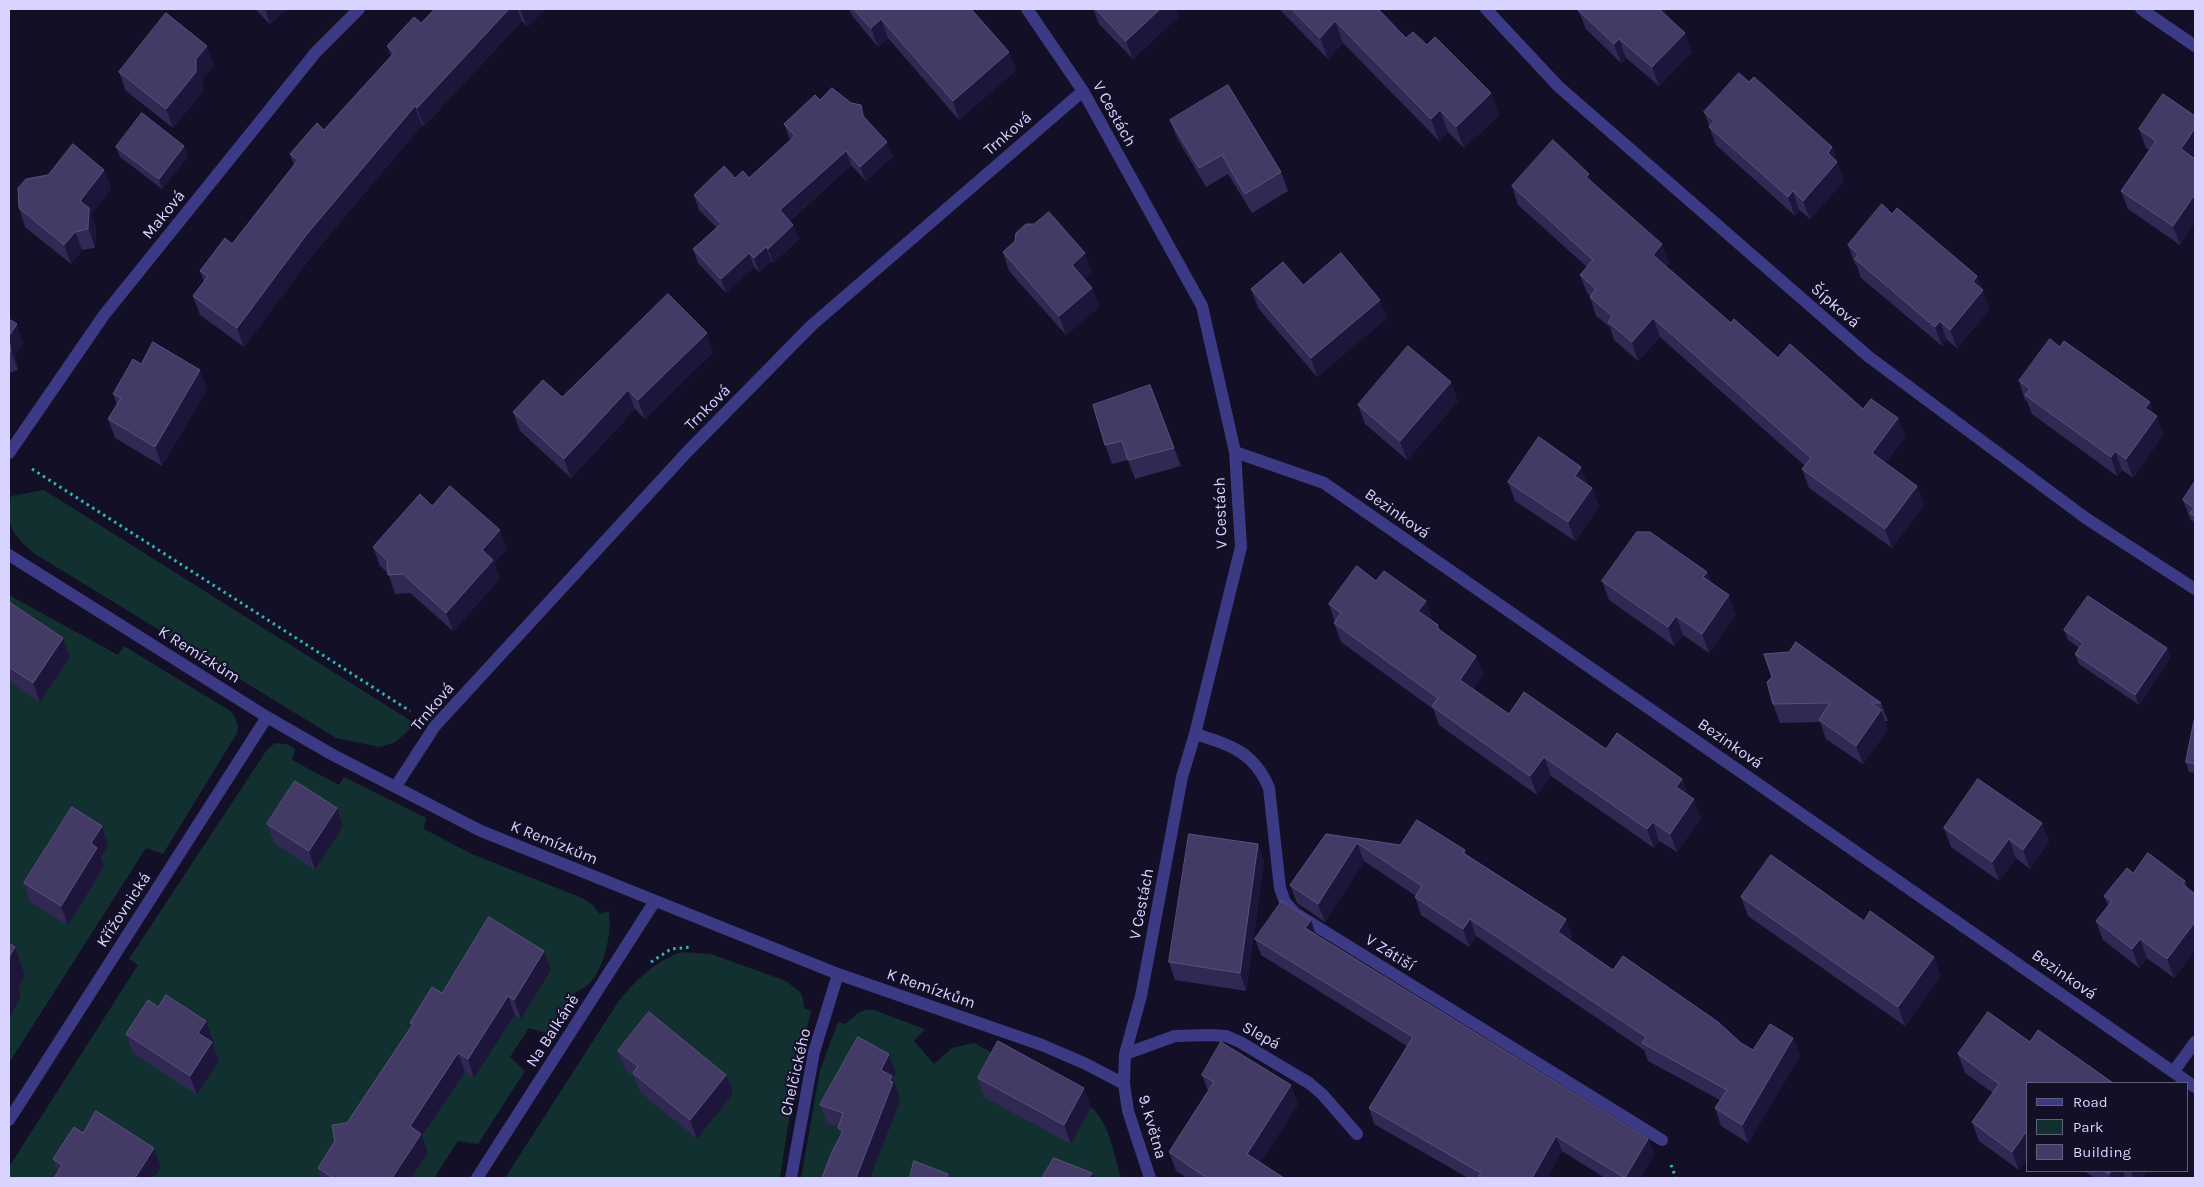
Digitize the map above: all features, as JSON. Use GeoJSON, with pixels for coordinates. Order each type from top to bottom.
{"type":"FeatureCollection","features":[{"type":"Feature","properties":{"kind":"street","name":"Maková"},"geometry":{"type":"LineString","coordinates":[[9,453],[104,315],[316,52],[359,9]]}},
{"type":"Feature","properties":{"kind":"street","name":"V Cestách"},"geometry":{"type":"LineString","coordinates":[[1026,9],[1083,91],[1202,306],[1235,452],[1241,547],[1195,734],[1182,777],[1141,996],[1125,1054]]}},
{"type":"Feature","properties":{"kind":"street","name":"Šípková"},"geometry":{"type":"LineString","coordinates":[[1486,9],[1560,87],[1869,357],[2087,518],[2195,589]]}},
{"type":"Feature","properties":{"kind":"street"},"geometry":{"type":"LineString","coordinates":[[2141,9],[2195,46]]}},
{"type":"Feature","properties":{"kind":"street","name":"Trnková"},"geometry":{"type":"LineString","coordinates":[[396,786],[435,726],[688,451],[812,325],[1083,91]]}},
{"type":"Feature","properties":{"kind":"street","name":"Bezinková"},"geometry":{"type":"LineString","coordinates":[[1235,452],[1324,483],[2188,1082]]}},
{"type":"Feature","properties":{"kind":"street","name":"K Remízkům"},"geometry":{"type":"LineString","coordinates":[[9,555],[267,717],[481,832],[838,974],[1042,1044],[1124,1084]]}},
{"type":"Feature","properties":{"kind":"street","name":"Křížovnická"},"geometry":{"type":"LineString","coordinates":[[9,1120],[267,717]]}},
{"type":"Feature","properties":{"kind":"street","name":"V Zátiší"},"geometry":{"type":"LineString","coordinates":[[1195,734],[1237,748],[1263,772],[1270,788],[1280,888],[1285,902],[1295,914],[1662,1140]]}},
{"type":"Feature","properties":{"kind":"street","name":"Na Balkáně"},"geometry":{"type":"LineString","coordinates":[[477,1178],[655,900]]}},
{"type":"Feature","properties":{"kind":"street","name":"Chelčického"},"geometry":{"type":"LineString","coordinates":[[791,1178],[814,1052],[838,974]]}},
{"type":"Feature","properties":{"kind":"street","name":"Slepá"},"geometry":{"type":"LineString","coordinates":[[1125,1054],[1175,1036],[1210,1034],[1226,1036],[1240,1042],[1309,1083],[1322,1094],[1356,1134]]}},
{"type":"Feature","properties":{"kind":"street"},"geometry":{"type":"LineString","coordinates":[[2174,1071],[2195,1042]]}},
{"type":"Feature","properties":{"kind":"street","name":"9. května"},"geometry":{"type":"LineString","coordinates":[[1125,1054],[1124,1084],[1128,1111],[1150,1178]]}},
{"type":"Feature","properties":{"kind":"path"},"geometry":{"type":"LineString","coordinates":[[26,464],[435,726]]}},
{"type":"Feature","properties":{"kind":"path"},"geometry":{"type":"LineString","coordinates":[[666,946],[671,949]]}},
{"type":"Feature","properties":{"kind":"path"},"geometry":{"type":"LineString","coordinates":[[649,964],[671,949],[697,947]]}},
{"type":"Feature","properties":{"kind":"green space"},"geometry":{"type":"Polygon","coordinates":[[[44,490],[416,724],[394,743],[379,747],[336,738],[35,554],[21,541],[12,529],[9,506],[11,496],[44,490]]]}},
{"type":"Feature","properties":{"kind":"green space"},"geometry":{"type":"Polygon","coordinates":[[[9,595],[118,655],[124,646],[232,712],[238,725],[237,733],[163,854],[146,848],[9,1063],[9,595]]]}},
{"type":"Feature","properties":{"kind":"green space"},"geometry":{"type":"Polygon","coordinates":[[[275,743],[287,744],[295,749],[292,760],[339,785],[344,777],[426,818],[424,829],[472,854],[582,898],[592,904],[600,914],[609,911],[610,920],[606,949],[595,977],[573,995],[549,1034],[529,1028],[510,1057],[525,1071],[478,1144],[458,1141],[434,1178],[9,1178],[9,1167],[138,965],[129,959],[266,751],[275,743]]]}},
{"type":"Feature","properties":{"kind":"green space"},"geometry":{"type":"Polygon","coordinates":[[[683,952],[711,954],[786,981],[800,992],[804,1008],[811,1011],[795,1080],[780,1178],[505,1178],[618,1002],[631,987],[656,965],[683,952]]]}},
{"type":"Feature","properties":{"kind":"green space"},"geometry":{"type":"Polygon","coordinates":[[[874,1010],[925,1029],[914,1041],[934,1064],[952,1048],[974,1043],[1091,1107],[1103,1122],[1107,1131],[1121,1178],[801,1178],[820,1070],[838,1022],[845,1024],[858,1013],[874,1010]]]}},
{"type":"Feature","properties":{"kind":"building"},"geometry":{"type":"Polygon","coordinates":[[[435,9],[509,9],[417,108],[415,106],[307,234],[237,328],[193,296],[208,276],[200,271],[225,238],[232,244],[298,160],[290,154],[317,123],[324,130],[394,53],[387,46],[414,17],[421,23],[435,9]]]}},
{"type":"Feature","properties":{"kind":"building"},"geometry":{"type":"Polygon","coordinates":[[[854,9],[971,9],[1009,52],[953,101],[881,19],[871,28],[854,9]]]}},
{"type":"Feature","properties":{"kind":"building"},"geometry":{"type":"Polygon","coordinates":[[[1096,9],[1160,9],[1126,41],[1096,9]]]}},
{"type":"Feature","properties":{"kind":"building"},"geometry":{"type":"Polygon","coordinates":[[[1292,9],[1378,9],[1406,38],[1413,32],[1427,45],[1435,37],[1491,93],[1456,127],[1440,110],[1431,119],[1335,21],[1320,38],[1292,9]]]}},
{"type":"Feature","properties":{"kind":"building"},"geometry":{"type":"Polygon","coordinates":[[[1581,9],[1659,9],[1685,33],[1652,67],[1619,39],[1614,44],[1579,11],[1581,9]]]}},
{"type":"Feature","properties":{"kind":"building"},"geometry":{"type":"Polygon","coordinates":[[[166,13],[207,46],[196,59],[196,72],[166,109],[119,72],[166,13]]]}},
{"type":"Feature","properties":{"kind":"building"},"geometry":{"type":"Polygon","coordinates":[[[1739,73],[1749,82],[1754,77],[1832,147],[1828,153],[1837,162],[1803,201],[1793,191],[1788,197],[1709,127],[1714,121],[1704,112],[1739,73]]]}},
{"type":"Feature","properties":{"kind":"building"},"geometry":{"type":"Polygon","coordinates":[[[1228,85],[1281,172],[1245,194],[1222,155],[1199,168],[1170,120],[1228,85]]]}},
{"type":"Feature","properties":{"kind":"building"},"geometry":{"type":"Polygon","coordinates":[[[832,88],[851,103],[861,105],[863,116],[887,142],[860,167],[846,151],[780,210],[793,225],[768,249],[766,247],[754,258],[749,253],[721,279],[693,249],[721,224],[694,195],[724,166],[735,178],[743,171],[749,178],[795,136],[784,124],[815,95],[820,100],[832,88]]]}},
{"type":"Feature","properties":{"kind":"building"},"geometry":{"type":"Polygon","coordinates":[[[2163,94],[2195,116],[2195,128],[2181,149],[2195,159],[2195,194],[2173,226],[2121,191],[2156,141],[2139,129],[2163,94]]]}},
{"type":"Feature","properties":{"kind":"building"},"geometry":{"type":"Polygon","coordinates":[[[142,113],[184,146],[159,179],[116,147],[142,113]]]}},
{"type":"Feature","properties":{"kind":"building"},"geometry":{"type":"Polygon","coordinates":[[[1553,140],[1589,174],[1586,177],[1662,244],[1653,255],[1731,323],[1734,319],[1778,358],[1790,344],[1863,409],[1871,399],[1898,418],[1872,453],[1917,486],[1885,529],[1802,469],[1811,458],[1653,318],[1632,342],[1608,322],[1612,316],[1590,297],[1596,289],[1580,275],[1593,260],[1512,186],[1553,140]]]}},
{"type":"Feature","properties":{"kind":"building"},"geometry":{"type":"Polygon","coordinates":[[[73,144],[104,170],[80,201],[89,208],[88,229],[75,232],[64,245],[19,208],[18,188],[26,179],[48,175],[73,144]]]}},
{"type":"Feature","properties":{"kind":"building"},"geometry":{"type":"Polygon","coordinates":[[[1882,204],[1892,214],[1897,208],[1977,276],[1973,282],[1983,290],[1950,330],[1940,321],[1935,327],[1855,259],[1858,254],[1848,245],[1882,204]]]}},
{"type":"Feature","properties":{"kind":"building"},"geometry":{"type":"Polygon","coordinates":[[[1049,212],[1085,253],[1072,265],[1092,288],[1059,316],[1003,252],[1015,241],[1016,233],[1026,224],[1034,224],[1049,212]]]}},
{"type":"Feature","properties":{"kind":"building"},"geometry":{"type":"Polygon","coordinates":[[[1341,253],[1380,300],[1311,358],[1251,289],[1283,262],[1303,285],[1341,253]]]}},
{"type":"Feature","properties":{"kind":"building"},"geometry":{"type":"Polygon","coordinates":[[[668,294],[707,333],[638,400],[628,390],[564,459],[513,412],[543,380],[562,397],[668,294]]]}},
{"type":"Feature","properties":{"kind":"building"},"geometry":{"type":"Polygon","coordinates":[[[9,319],[17,324],[9,336],[9,319]]]}},
{"type":"Feature","properties":{"kind":"building"},"geometry":{"type":"Polygon","coordinates":[[[2050,339],[2060,347],[2064,341],[2150,402],[2145,408],[2157,416],[2126,459],[2115,451],[2111,457],[2025,395],[2030,389],[2019,381],[2050,339]]]}},
{"type":"Feature","properties":{"kind":"building"},"geometry":{"type":"Polygon","coordinates":[[[153,342],[200,370],[155,447],[108,419],[121,398],[113,394],[133,359],[141,364],[153,342]]]}},
{"type":"Feature","properties":{"kind":"building"},"geometry":{"type":"Polygon","coordinates":[[[1408,346],[1451,382],[1400,441],[1358,405],[1408,346]]]}},
{"type":"Feature","properties":{"kind":"building"},"geometry":{"type":"Polygon","coordinates":[[[1150,385],[1174,448],[1128,460],[1122,441],[1105,445],[1093,405],[1150,385]]]}},
{"type":"Feature","properties":{"kind":"building"},"geometry":{"type":"Polygon","coordinates":[[[1539,437],[1581,467],[1575,476],[1592,488],[1568,522],[1508,482],[1539,437]]]}},
{"type":"Feature","properties":{"kind":"building"},"geometry":{"type":"Polygon","coordinates":[[[2195,481],[2195,517],[2190,513],[2194,508],[2183,500],[2195,481]]]}},
{"type":"Feature","properties":{"kind":"building"},"geometry":{"type":"Polygon","coordinates":[[[450,486],[500,530],[482,550],[493,560],[446,613],[403,574],[388,575],[387,560],[373,547],[420,494],[432,506],[450,486]]]}},
{"type":"Feature","properties":{"kind":"building"},"geometry":{"type":"Polygon","coordinates":[[[1637,532],[1650,532],[1707,572],[1703,577],[1729,595],[1702,634],[1676,616],[1668,627],[1602,581],[1637,532]]]}},
{"type":"Feature","properties":{"kind":"building"},"geometry":{"type":"Polygon","coordinates":[[[1357,566],[1376,581],[1384,571],[1426,601],[1418,611],[1438,625],[1437,628],[1476,656],[1460,680],[1509,714],[1524,692],[1606,749],[1617,733],[1682,779],[1676,787],[1694,799],[1670,834],[1653,822],[1647,829],[1544,757],[1530,776],[1432,706],[1438,698],[1334,623],[1341,613],[1329,604],[1357,566]]]}},
{"type":"Feature","properties":{"kind":"building"},"geometry":{"type":"Polygon","coordinates":[[[2088,596],[2167,648],[2135,695],[2075,654],[2083,643],[2064,630],[2088,596]]]}},
{"type":"Feature","properties":{"kind":"building"},"geometry":{"type":"Polygon","coordinates":[[[9,602],[63,638],[33,683],[9,667],[9,602]]]}},
{"type":"Feature","properties":{"kind":"building"},"geometry":{"type":"Polygon","coordinates":[[[1796,642],[1881,703],[1871,703],[1881,710],[1856,746],[1819,720],[1830,703],[1773,704],[1767,682],[1772,677],[1764,654],[1789,652],[1796,642]]]}},
{"type":"Feature","properties":{"kind":"building"},"geometry":{"type":"Polygon","coordinates":[[[2195,716],[2195,764],[2186,762],[2195,716]]]}},
{"type":"Feature","properties":{"kind":"building"},"geometry":{"type":"Polygon","coordinates":[[[1978,779],[2042,823],[2023,850],[2009,839],[1992,862],[1944,828],[1978,779]]]}},
{"type":"Feature","properties":{"kind":"building"},"geometry":{"type":"Polygon","coordinates":[[[295,781],[337,808],[309,851],[267,824],[295,781]]]}},
{"type":"Feature","properties":{"kind":"building"},"geometry":{"type":"Polygon","coordinates":[[[72,807],[102,826],[91,843],[97,848],[61,906],[24,883],[72,807]]]}},
{"type":"Feature","properties":{"kind":"building"},"geometry":{"type":"Polygon","coordinates":[[[1417,820],[1465,850],[1463,853],[1566,919],[1558,932],[1613,970],[1623,956],[1718,1022],[1741,1043],[1753,1050],[1770,1024],[1793,1038],[1742,1125],[1715,1108],[1727,1090],[1642,1043],[1646,1037],[1470,919],[1463,929],[1415,897],[1422,886],[1357,843],[1318,904],[1290,885],[1326,834],[1400,845],[1417,820]]]}},
{"type":"Feature","properties":{"kind":"building"},"geometry":{"type":"Polygon","coordinates":[[[1189,834],[1258,844],[1240,973],[1169,962],[1189,834]]]}},
{"type":"Feature","properties":{"kind":"building"},"geometry":{"type":"Polygon","coordinates":[[[2148,853],[2185,881],[2182,884],[2195,894],[2195,922],[2167,959],[2140,939],[2132,949],[2096,921],[2112,901],[2104,896],[2127,868],[2133,873],[2148,853]]]}},
{"type":"Feature","properties":{"kind":"building"},"geometry":{"type":"Polygon","coordinates":[[[1771,855],[1864,921],[1870,911],[1934,957],[1898,1007],[1741,897],[1771,855]]]}},
{"type":"Feature","properties":{"kind":"building"},"geometry":{"type":"Polygon","coordinates":[[[1282,901],[1311,920],[1305,928],[1648,1139],[1625,1178],[1556,1136],[1532,1178],[1483,1178],[1479,1176],[1481,1173],[1369,1108],[1413,1037],[1255,939],[1282,901]]]}},
{"type":"Feature","properties":{"kind":"building"},"geometry":{"type":"Polygon","coordinates":[[[489,917],[544,951],[514,1000],[508,996],[468,1059],[458,1053],[410,1126],[421,1134],[392,1178],[333,1178],[318,1168],[335,1141],[332,1125],[347,1123],[413,1024],[410,1023],[432,987],[442,993],[489,917]]]}},
{"type":"Feature","properties":{"kind":"building"},"geometry":{"type":"Polygon","coordinates":[[[9,943],[15,947],[9,957],[9,943]]]}},
{"type":"Feature","properties":{"kind":"building"},"geometry":{"type":"Polygon","coordinates":[[[166,995],[206,1021],[198,1033],[212,1042],[190,1076],[126,1034],[148,1000],[158,1007],[166,995]]]}},
{"type":"Feature","properties":{"kind":"building"},"geometry":{"type":"Polygon","coordinates":[[[649,1012],[726,1075],[690,1120],[633,1073],[638,1066],[618,1051],[649,1012]]]}},
{"type":"Feature","properties":{"kind":"building"},"geometry":{"type":"Polygon","coordinates":[[[1988,1012],[2030,1042],[2038,1030],[2112,1082],[2026,1082],[2026,1132],[2012,1152],[1972,1122],[1999,1084],[1958,1054],[1988,1012]]]}},
{"type":"Feature","properties":{"kind":"building"},"geometry":{"type":"Polygon","coordinates":[[[858,1037],[889,1054],[881,1070],[892,1076],[890,1081],[893,1082],[856,1178],[822,1178],[843,1131],[838,1128],[843,1113],[820,1105],[858,1037]]]}},
{"type":"Feature","properties":{"kind":"building"},"geometry":{"type":"Polygon","coordinates":[[[998,1041],[1084,1088],[1064,1125],[978,1078],[998,1041]]]}},
{"type":"Feature","properties":{"kind":"building"},"geometry":{"type":"Polygon","coordinates":[[[1221,1042],[1291,1085],[1247,1154],[1284,1178],[1207,1178],[1169,1152],[1214,1082],[1202,1075],[1221,1042]]]}},
{"type":"Feature","properties":{"kind":"building"},"geometry":{"type":"Polygon","coordinates":[[[96,1111],[154,1148],[135,1178],[54,1178],[62,1165],[53,1159],[74,1127],[83,1133],[96,1111]]]}},
{"type":"Feature","properties":{"kind":"building"},"geometry":{"type":"Polygon","coordinates":[[[1054,1158],[1092,1173],[1089,1178],[1042,1178],[1054,1158]]]}},
{"type":"Feature","properties":{"kind":"building"},"geometry":{"type":"Polygon","coordinates":[[[914,1161],[948,1174],[947,1178],[910,1178],[914,1161]]]}}]}
